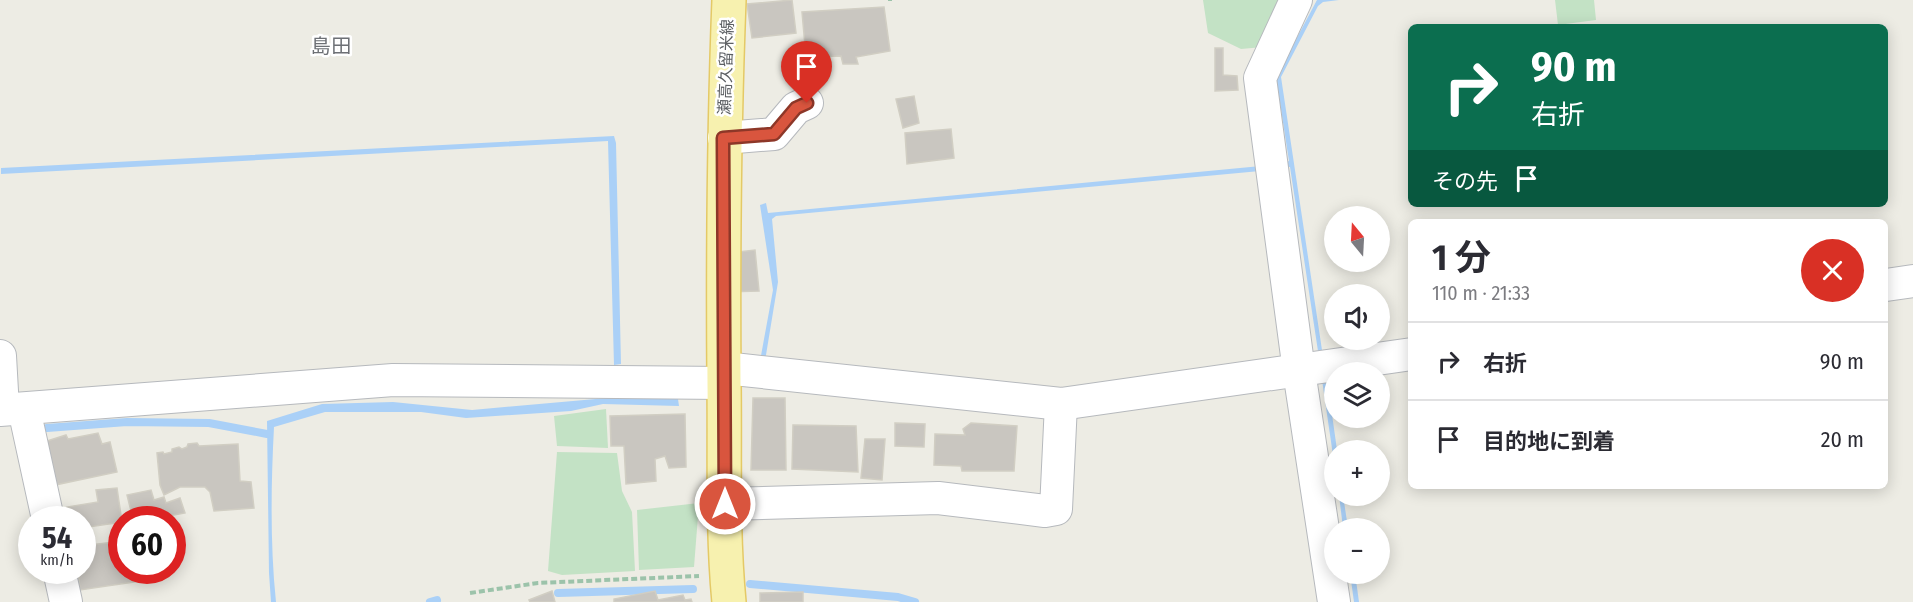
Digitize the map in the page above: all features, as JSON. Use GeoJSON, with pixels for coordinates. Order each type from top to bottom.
{"type":"FeatureCollection","features":[{"type":"Feature","properties":{"kind":"main road","name":"瀬高久留米線"},"geometry":{"type":"LineString","coordinates":[[728,589],[725,504],[723,138],[729,0]]}},
{"type":"Feature","properties":{"kind":"street"},"geometry":{"type":"LineString","coordinates":[[1296,0],[1260,78],[1299,370],[1334,602]]}},
{"type":"Feature","properties":{"kind":"street"},"geometry":{"type":"LineString","coordinates":[[723,138],[774,134],[796,108],[807,103]]}},
{"type":"Feature","properties":{"kind":"street"},"geometry":{"type":"LineString","coordinates":[[1888,285],[1913,281]]}},
{"type":"Feature","properties":{"kind":"street"},"geometry":{"type":"LineString","coordinates":[[9,409],[393,380],[724,376],[1061,404],[1408,355]]}},
{"type":"Feature","properties":{"kind":"street"},"geometry":{"type":"LineString","coordinates":[[0,356],[9,409],[43,506]]}},
{"type":"Feature","properties":{"kind":"street"},"geometry":{"type":"LineString","coordinates":[[725,504],[938,498],[1045,511],[1056,509],[1061,404]]}},
{"type":"Feature","properties":{"kind":"street"},"geometry":{"type":"LineString","coordinates":[[62,584],[66,602]]}},
{"type":"Feature","properties":{"kind":"path"},"geometry":{"type":"LineString","coordinates":[[470,593],[538,583],[728,589]]}},
{"type":"Feature","properties":{"kind":"green space"},"geometry":{"type":"Polygon","coordinates":[[[1203,0],[1283,0],[1263,47],[1241,49],[1208,33],[1203,0]]]}},
{"type":"Feature","properties":{"kind":"green space"},"geometry":{"type":"Polygon","coordinates":[[[1555,0],[1594,0],[1596,20],[1558,24],[1555,0]]]}},
{"type":"Feature","properties":{"kind":"green space"},"geometry":{"type":"Polygon","coordinates":[[[606,409],[608,448],[557,446],[554,416],[606,409]]]}},
{"type":"Feature","properties":{"kind":"green space"},"geometry":{"type":"Polygon","coordinates":[[[557,452],[617,453],[622,491],[632,512],[635,571],[562,575],[548,571],[557,452]]]}},
{"type":"Feature","properties":{"kind":"green space"},"geometry":{"type":"Polygon","coordinates":[[[699,503],[694,567],[639,570],[637,510],[699,503]]]}},
{"type":"Feature","properties":{"kind":"water"},"geometry":{"type":"Polygon","coordinates":[[[1317,0],[1339,0],[1323,2],[1318,6],[1281,77],[1322,350],[1318,351],[1290,167],[1286,167],[1284,163],[1289,161],[1276,77],[1317,0]]]}},
{"type":"Feature","properties":{"kind":"water"},"geometry":{"type":"Polygon","coordinates":[[[614,136],[621,364],[614,365],[608,141],[1,174],[1,168],[614,136]]]}},
{"type":"Feature","properties":{"kind":"water"},"geometry":{"type":"Polygon","coordinates":[[[1261,166],[1260,171],[776,216],[772,219],[778,282],[765,361],[760,361],[773,290],[760,205],[766,203],[768,213],[1261,166]]]}},
{"type":"Feature","properties":{"kind":"water"},"geometry":{"type":"Polygon","coordinates":[[[618,397],[678,399],[679,406],[603,404],[571,411],[466,418],[421,412],[325,412],[274,427],[272,515],[276,602],[271,602],[267,421],[322,404],[393,402],[472,410],[618,397]]]}},
{"type":"Feature","properties":{"kind":"water"},"geometry":{"type":"Polygon","coordinates":[[[1329,428],[1334,428],[1336,440],[1331,440],[1329,428]]]}},
{"type":"Feature","properties":{"kind":"water"},"geometry":{"type":"Polygon","coordinates":[[[1340,506],[1345,506],[1346,518],[1342,518],[1340,506]]]}},
{"type":"Feature","properties":{"kind":"water"},"geometry":{"type":"Polygon","coordinates":[[[1352,584],[1357,584],[1359,602],[1354,602],[1352,584]]]}},
{"type":"Feature","properties":{"kind":"building"},"geometry":{"type":"Polygon","coordinates":[[[792,0],[796,33],[752,38],[747,4],[792,0]]]}},
{"type":"Feature","properties":{"kind":"building"},"geometry":{"type":"Polygon","coordinates":[[[884,7],[890,51],[856,57],[858,64],[843,64],[841,56],[806,57],[802,12],[884,7]]]}},
{"type":"Feature","properties":{"kind":"building"},"geometry":{"type":"Polygon","coordinates":[[[1215,48],[1223,48],[1223,75],[1237,76],[1238,90],[1215,91],[1215,48]]]}},
{"type":"Feature","properties":{"kind":"building"},"geometry":{"type":"Polygon","coordinates":[[[914,96],[919,123],[903,128],[896,99],[914,96]]]}},
{"type":"Feature","properties":{"kind":"building"},"geometry":{"type":"Polygon","coordinates":[[[951,129],[954,158],[907,164],[905,133],[951,129]]]}},
{"type":"Feature","properties":{"kind":"building"},"geometry":{"type":"Polygon","coordinates":[[[755,250],[759,291],[724,292],[721,254],[755,250]]]}},
{"type":"Feature","properties":{"kind":"building"},"geometry":{"type":"Polygon","coordinates":[[[753,398],[785,398],[786,470],[751,470],[753,398]]]}},
{"type":"Feature","properties":{"kind":"building"},"geometry":{"type":"Polygon","coordinates":[[[685,414],[686,467],[669,468],[665,456],[655,459],[656,481],[626,484],[624,446],[611,446],[610,416],[685,414]]]}},
{"type":"Feature","properties":{"kind":"building"},"geometry":{"type":"Polygon","coordinates":[[[895,423],[925,424],[924,447],[895,446],[895,423]]]}},
{"type":"Feature","properties":{"kind":"building"},"geometry":{"type":"Polygon","coordinates":[[[971,423],[1017,426],[1014,471],[962,471],[961,466],[934,465],[935,434],[965,435],[963,429],[971,423]]]}},
{"type":"Feature","properties":{"kind":"building"},"geometry":{"type":"Polygon","coordinates":[[[793,425],[856,426],[858,472],[792,469],[793,425]]]}},
{"type":"Feature","properties":{"kind":"building"},"geometry":{"type":"Polygon","coordinates":[[[98,433],[102,444],[110,442],[117,472],[55,485],[47,441],[66,435],[68,439],[98,433]]]}},
{"type":"Feature","properties":{"kind":"building"},"geometry":{"type":"Polygon","coordinates":[[[865,439],[885,439],[882,480],[861,478],[865,439]]]}},
{"type":"Feature","properties":{"kind":"building"},"geometry":{"type":"Polygon","coordinates":[[[197,443],[199,446],[238,444],[240,481],[251,482],[254,508],[214,511],[210,492],[205,487],[180,487],[164,495],[160,485],[157,453],[172,452],[172,449],[179,447],[182,449],[188,444],[197,443]]]}},
{"type":"Feature","properties":{"kind":"building"},"geometry":{"type":"Polygon","coordinates":[[[117,488],[120,506],[108,506],[108,524],[96,526],[96,506],[73,506],[98,502],[96,490],[117,488]]]}},
{"type":"Feature","properties":{"kind":"building"},"geometry":{"type":"Polygon","coordinates":[[[151,490],[154,500],[164,497],[166,503],[180,498],[183,506],[130,506],[127,495],[151,490]]]}},
{"type":"Feature","properties":{"kind":"building"},"geometry":{"type":"Polygon","coordinates":[[[108,543],[108,584],[120,584],[80,590],[79,584],[96,584],[96,544],[108,543]]]}},
{"type":"Feature","properties":{"kind":"building"},"geometry":{"type":"Polygon","coordinates":[[[552,591],[555,602],[530,602],[529,600],[552,591]]]}},
{"type":"Feature","properties":{"kind":"building"},"geometry":{"type":"Polygon","coordinates":[[[655,591],[658,600],[683,595],[685,600],[691,599],[692,602],[614,602],[614,599],[655,591]]]}},
{"type":"Feature","properties":{"kind":"building"},"geometry":{"type":"Polygon","coordinates":[[[803,592],[803,602],[760,602],[760,593],[803,592]]]}},
{"type":"Feature","properties":{"kind":"waterway"},"geometry":{"type":"LineString","coordinates":[[47,428],[127,422],[209,423],[267,434]]}},
{"type":"Feature","properties":{"kind":"waterway"},"geometry":{"type":"LineString","coordinates":[[750,584],[898,597],[915,602]]}},
{"type":"Feature","properties":{"kind":"waterway"},"geometry":{"type":"LineString","coordinates":[[558,593],[693,589]]}},
{"type":"Feature","properties":{"kind":"waterway"},"geometry":{"type":"LineString","coordinates":[[430,602],[437,600]]}},
{"type":"Feature","properties":{"kind":"district","name":"島田"},"geometry":{"type":"Point","coordinates":[331,46]}},
{"type":"Feature","properties":{"kind":"route"},"geometry":{"type":"LineString","coordinates":[[725,504],[723,138],[774,134],[796,108],[807,103]]}}]}
